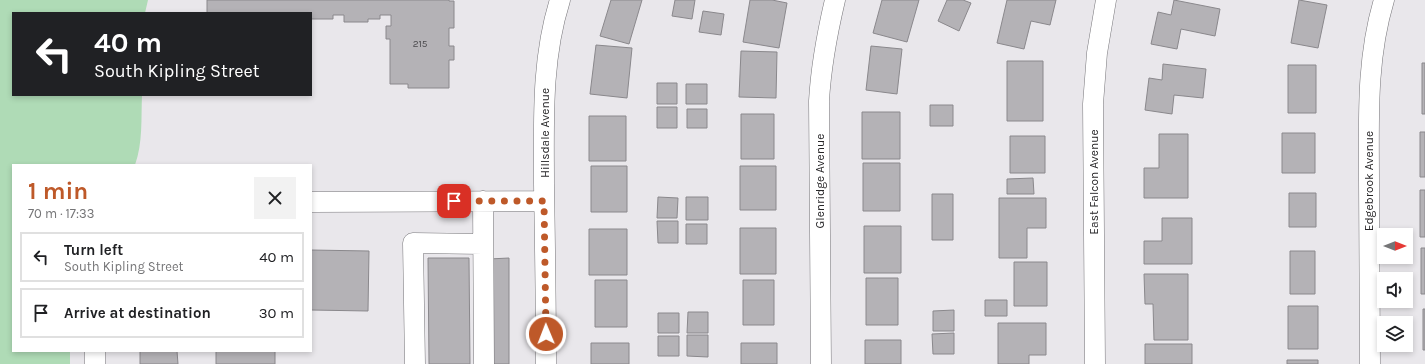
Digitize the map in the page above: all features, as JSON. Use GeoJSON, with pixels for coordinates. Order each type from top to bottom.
{"type":"FeatureCollection","features":[{"type":"Feature","properties":{"kind":"street","name":"Hillsdale Avenue"},"geometry":{"type":"LineString","coordinates":[[546,364],[544,201],[545,81],[549,45],[560,0]]}},
{"type":"Feature","properties":{"kind":"street","name":"Glenridge Avenue"},"geometry":{"type":"LineString","coordinates":[[821,364],[819,101],[826,37],[835,0]]}},
{"type":"Feature","properties":{"kind":"street","name":"East Falcon Avenue"},"geometry":{"type":"LineString","coordinates":[[1095,364],[1093,104],[1097,53],[1106,0]]}},
{"type":"Feature","properties":{"kind":"street","name":"Edgebrook Avenue"},"geometry":{"type":"LineString","coordinates":[[1370,364],[1369,102],[1372,55],[1378,19],[1384,0]]}},
{"type":"Feature","properties":{"kind":"street"},"geometry":{"type":"LineString","coordinates":[[483,201],[484,364]]}},
{"type":"Feature","properties":{"kind":"street"},"geometry":{"type":"LineString","coordinates":[[312,202],[544,201]]}},
{"type":"Feature","properties":{"kind":"street"},"geometry":{"type":"LineString","coordinates":[[415,364],[413,243],[483,244]]}},
{"type":"Feature","properties":{"kind":"street"},"geometry":{"type":"LineString","coordinates":[[95,352],[95,364]]}},
{"type":"Feature","properties":{"kind":"green space"},"geometry":{"type":"Polygon","coordinates":[[[0,0],[148,0],[145,12],[12,12],[12,96],[142,96],[140,139],[138,157],[135,164],[12,164],[12,352],[70,352],[70,364],[0,364],[0,0]]]}},
{"type":"Feature","properties":{"kind":"building"},"geometry":{"type":"Polygon","coordinates":[[[207,0],[454,1],[454,28],[449,28],[449,46],[454,46],[454,60],[449,60],[449,88],[408,88],[408,84],[390,84],[390,39],[386,39],[386,26],[391,26],[391,15],[380,15],[380,19],[368,19],[368,22],[344,22],[344,15],[333,15],[333,19],[312,19],[312,12],[207,12],[207,0]]]}},
{"type":"Feature","properties":{"kind":"building"},"geometry":{"type":"Polygon","coordinates":[[[611,0],[642,0],[629,44],[600,36],[611,0]]]}},
{"type":"Feature","properties":{"kind":"building"},"geometry":{"type":"Polygon","coordinates":[[[675,0],[695,0],[692,19],[672,16],[675,0]]]}},
{"type":"Feature","properties":{"kind":"building"},"geometry":{"type":"Polygon","coordinates":[[[750,0],[772,0],[787,3],[779,48],[743,42],[750,0]]]}},
{"type":"Feature","properties":{"kind":"building"},"geometry":{"type":"Polygon","coordinates":[[[882,0],[919,0],[907,42],[873,33],[882,0]]]}},
{"type":"Feature","properties":{"kind":"building"},"geometry":{"type":"Polygon","coordinates":[[[947,0],[963,0],[971,3],[959,31],[938,21],[947,0]]]}},
{"type":"Feature","properties":{"kind":"building"},"geometry":{"type":"Polygon","coordinates":[[[1007,0],[1056,0],[1050,25],[1031,21],[1024,49],[997,43],[1007,0]]]}},
{"type":"Feature","properties":{"kind":"building"},"geometry":{"type":"Polygon","coordinates":[[[1174,0],[1220,9],[1215,36],[1181,29],[1177,49],[1151,44],[1158,12],[1171,15],[1174,0]]]}},
{"type":"Feature","properties":{"kind":"building"},"geometry":{"type":"Polygon","coordinates":[[[1299,0],[1327,5],[1318,48],[1291,43],[1299,0]]]}},
{"type":"Feature","properties":{"kind":"building"},"geometry":{"type":"Polygon","coordinates":[[[703,11],[724,14],[721,35],[699,32],[703,11]]]}},
{"type":"Feature","properties":{"kind":"building"},"geometry":{"type":"Polygon","coordinates":[[[596,45],[632,48],[627,98],[590,94],[596,45]]]}},
{"type":"Feature","properties":{"kind":"building"},"geometry":{"type":"Polygon","coordinates":[[[871,46],[902,49],[897,94],[866,90],[871,46]]]}},
{"type":"Feature","properties":{"kind":"building"},"geometry":{"type":"Polygon","coordinates":[[[741,51],[777,52],[776,98],[739,97],[741,51]]]}},
{"type":"Feature","properties":{"kind":"building"},"geometry":{"type":"Polygon","coordinates":[[[1007,61],[1043,61],[1043,121],[1007,121],[1007,61]]]}},
{"type":"Feature","properties":{"kind":"building"},"geometry":{"type":"Polygon","coordinates":[[[1422,63],[1425,63],[1425,114],[1422,114],[1422,63]]]}},
{"type":"Feature","properties":{"kind":"building"},"geometry":{"type":"Polygon","coordinates":[[[1163,64],[1206,69],[1203,98],[1174,95],[1172,114],[1145,110],[1149,78],[1162,80],[1163,64]]]}},
{"type":"Feature","properties":{"kind":"building"},"geometry":{"type":"Polygon","coordinates":[[[1288,65],[1316,65],[1316,113],[1288,113],[1288,65]]]}},
{"type":"Feature","properties":{"kind":"building"},"geometry":{"type":"Polygon","coordinates":[[[657,83],[677,83],[677,104],[657,104],[657,83]]]}},
{"type":"Feature","properties":{"kind":"building"},"geometry":{"type":"Polygon","coordinates":[[[686,84],[707,84],[707,104],[686,104],[686,84]]]}},
{"type":"Feature","properties":{"kind":"building"},"geometry":{"type":"Polygon","coordinates":[[[930,105],[953,105],[953,126],[930,126],[930,105]]]}},
{"type":"Feature","properties":{"kind":"building"},"geometry":{"type":"Polygon","coordinates":[[[657,107],[677,107],[677,128],[657,128],[657,107]]]}},
{"type":"Feature","properties":{"kind":"building"},"geometry":{"type":"Polygon","coordinates":[[[687,109],[707,109],[707,128],[687,128],[687,109]]]}},
{"type":"Feature","properties":{"kind":"building"},"geometry":{"type":"Polygon","coordinates":[[[862,112],[900,112],[900,159],[862,159],[862,112]]]}},
{"type":"Feature","properties":{"kind":"building"},"geometry":{"type":"Polygon","coordinates":[[[741,114],[774,114],[774,159],[741,159],[741,114]]]}},
{"type":"Feature","properties":{"kind":"building"},"geometry":{"type":"Polygon","coordinates":[[[589,116],[626,116],[626,161],[589,161],[589,116]]]}},
{"type":"Feature","properties":{"kind":"building"},"geometry":{"type":"Polygon","coordinates":[[[1420,132],[1425,132],[1425,177],[1420,177],[1420,132]]]}},
{"type":"Feature","properties":{"kind":"building"},"geometry":{"type":"Polygon","coordinates":[[[1282,133],[1315,133],[1315,173],[1282,173],[1282,133]]]}},
{"type":"Feature","properties":{"kind":"building"},"geometry":{"type":"Polygon","coordinates":[[[1159,134],[1188,134],[1188,198],[1144,198],[1144,168],[1159,168],[1159,134]]]}},
{"type":"Feature","properties":{"kind":"building"},"geometry":{"type":"Polygon","coordinates":[[[1010,136],[1045,136],[1045,173],[1010,173],[1010,136]]]}},
{"type":"Feature","properties":{"kind":"building"},"geometry":{"type":"Polygon","coordinates":[[[863,163],[900,163],[900,211],[863,211],[863,163]]]}},
{"type":"Feature","properties":{"kind":"building"},"geometry":{"type":"Polygon","coordinates":[[[591,166],[627,166],[627,212],[591,212],[591,166]]]}},
{"type":"Feature","properties":{"kind":"building"},"geometry":{"type":"Polygon","coordinates":[[[740,166],[776,166],[776,210],[740,210],[740,166]]]}},
{"type":"Feature","properties":{"kind":"building"},"geometry":{"type":"Polygon","coordinates":[[[1033,178],[1034,194],[1007,194],[1007,179],[1033,178]]]}},
{"type":"Feature","properties":{"kind":"building"},"geometry":{"type":"Polygon","coordinates":[[[1420,190],[1425,190],[1425,237],[1420,237],[1420,190]]]}},
{"type":"Feature","properties":{"kind":"building"},"geometry":{"type":"Polygon","coordinates":[[[1289,193],[1316,193],[1316,227],[1289,227],[1289,193]]]}},
{"type":"Feature","properties":{"kind":"building"},"geometry":{"type":"Polygon","coordinates":[[[932,194],[953,194],[953,240],[932,240],[932,194]]]}},
{"type":"Feature","properties":{"kind":"building"},"geometry":{"type":"Polygon","coordinates":[[[658,197],[678,198],[677,218],[657,218],[658,197]]]}},
{"type":"Feature","properties":{"kind":"building"},"geometry":{"type":"Polygon","coordinates":[[[686,197],[708,197],[708,220],[686,220],[686,197]]]}},
{"type":"Feature","properties":{"kind":"building"},"geometry":{"type":"Polygon","coordinates":[[[999,198],[1046,198],[1046,228],[1027,228],[1027,258],[999,258],[999,198]]]}},
{"type":"Feature","properties":{"kind":"building"},"geometry":{"type":"Polygon","coordinates":[[[1162,218],[1192,218],[1192,264],[1144,264],[1144,241],[1162,241],[1162,218]]]}},
{"type":"Feature","properties":{"kind":"building"},"geometry":{"type":"Polygon","coordinates":[[[657,221],[678,221],[678,243],[658,243],[657,221]]]}},
{"type":"Feature","properties":{"kind":"building"},"geometry":{"type":"Polygon","coordinates":[[[686,224],[707,224],[707,244],[686,244],[686,224]]]}},
{"type":"Feature","properties":{"kind":"building"},"geometry":{"type":"Polygon","coordinates":[[[864,226],[901,226],[901,273],[864,273],[864,226]]]}},
{"type":"Feature","properties":{"kind":"building"},"geometry":{"type":"Polygon","coordinates":[[[740,228],[776,228],[776,274],[740,274],[740,228]]]}},
{"type":"Feature","properties":{"kind":"building"},"geometry":{"type":"Polygon","coordinates":[[[589,229],[627,229],[627,275],[589,275],[589,229]]]}},
{"type":"Feature","properties":{"kind":"building"},"geometry":{"type":"Polygon","coordinates":[[[1421,248],[1425,248],[1425,294],[1421,294],[1421,248]]]}},
{"type":"Feature","properties":{"kind":"building"},"geometry":{"type":"Polygon","coordinates":[[[312,250],[369,251],[368,311],[312,310],[312,250]]]}},
{"type":"Feature","properties":{"kind":"building"},"geometry":{"type":"Polygon","coordinates":[[[1290,251],[1315,251],[1315,294],[1290,294],[1290,251]]]}},
{"type":"Feature","properties":{"kind":"building"},"geometry":{"type":"Polygon","coordinates":[[[428,258],[469,258],[470,364],[429,364],[428,258]]]}},
{"type":"Feature","properties":{"kind":"building"},"geometry":{"type":"Polygon","coordinates":[[[509,258],[509,364],[490,364],[489,259],[509,258]]]}},
{"type":"Feature","properties":{"kind":"building"},"geometry":{"type":"Polygon","coordinates":[[[1014,262],[1047,262],[1047,306],[1014,306],[1014,262]]]}},
{"type":"Feature","properties":{"kind":"building"},"geometry":{"type":"Polygon","coordinates":[[[1144,274],[1188,274],[1188,340],[1154,340],[1153,304],[1145,304],[1144,274]]]}},
{"type":"Feature","properties":{"kind":"building"},"geometry":{"type":"Polygon","coordinates":[[[866,278],[898,278],[898,325],[866,325],[866,278]]]}},
{"type":"Feature","properties":{"kind":"building"},"geometry":{"type":"Polygon","coordinates":[[[595,280],[627,280],[627,327],[595,327],[595,280]]]}},
{"type":"Feature","properties":{"kind":"building"},"geometry":{"type":"Polygon","coordinates":[[[743,280],[774,280],[774,325],[743,325],[743,280]]]}},
{"type":"Feature","properties":{"kind":"building"},"geometry":{"type":"Polygon","coordinates":[[[985,300],[1007,300],[1007,316],[985,316],[985,300]]]}},
{"type":"Feature","properties":{"kind":"building"},"geometry":{"type":"Polygon","coordinates":[[[1288,306],[1318,306],[1318,349],[1288,349],[1288,306]]]}},
{"type":"Feature","properties":{"kind":"building"},"geometry":{"type":"Polygon","coordinates":[[[1423,309],[1425,309],[1425,350],[1423,350],[1423,309]]]}},
{"type":"Feature","properties":{"kind":"building"},"geometry":{"type":"Polygon","coordinates":[[[954,310],[954,331],[933,331],[933,311],[954,310]]]}},
{"type":"Feature","properties":{"kind":"building"},"geometry":{"type":"Polygon","coordinates":[[[688,312],[708,312],[708,333],[687,333],[688,312]]]}},
{"type":"Feature","properties":{"kind":"building"},"geometry":{"type":"Polygon","coordinates":[[[658,313],[679,313],[679,333],[658,333],[658,313]]]}},
{"type":"Feature","properties":{"kind":"building"},"geometry":{"type":"Polygon","coordinates":[[[998,323],[1046,323],[1046,355],[1029,355],[1029,364],[998,364],[998,323]]]}},
{"type":"Feature","properties":{"kind":"building"},"geometry":{"type":"Polygon","coordinates":[[[954,333],[954,354],[933,354],[932,334],[954,333]]]}},
{"type":"Feature","properties":{"kind":"building"},"geometry":{"type":"Polygon","coordinates":[[[687,335],[708,335],[708,357],[687,356],[687,335]]]}},
{"type":"Feature","properties":{"kind":"building"},"geometry":{"type":"Polygon","coordinates":[[[658,336],[679,336],[679,356],[658,356],[658,336]]]}},
{"type":"Feature","properties":{"kind":"building"},"geometry":{"type":"Polygon","coordinates":[[[865,340],[901,340],[901,364],[865,364],[865,340]]]}},
{"type":"Feature","properties":{"kind":"building"},"geometry":{"type":"Polygon","coordinates":[[[591,343],[629,343],[629,364],[591,364],[591,343]]]}},
{"type":"Feature","properties":{"kind":"building"},"geometry":{"type":"Polygon","coordinates":[[[741,343],[777,343],[777,364],[741,364],[741,343]]]}},
{"type":"Feature","properties":{"kind":"building"},"geometry":{"type":"Polygon","coordinates":[[[1145,344],[1192,344],[1192,364],[1145,364],[1145,344]]]}},
{"type":"Feature","properties":{"kind":"building"},"geometry":{"type":"Polygon","coordinates":[[[140,352],[177,352],[178,364],[140,364],[140,352]]]}},
{"type":"Feature","properties":{"kind":"building"},"geometry":{"type":"Polygon","coordinates":[[[216,352],[275,352],[275,364],[216,364],[216,352]]]}},
{"type":"Feature","properties":{"kind":"building"},"geometry":{"type":"Polygon","coordinates":[[[1287,360],[1318,360],[1318,364],[1287,364],[1287,360]]]}},
{"type":"Feature","properties":{"kind":"route"},"geometry":{"type":"LineString","coordinates":[[454,201],[544,201],[546,334]]}}]}
